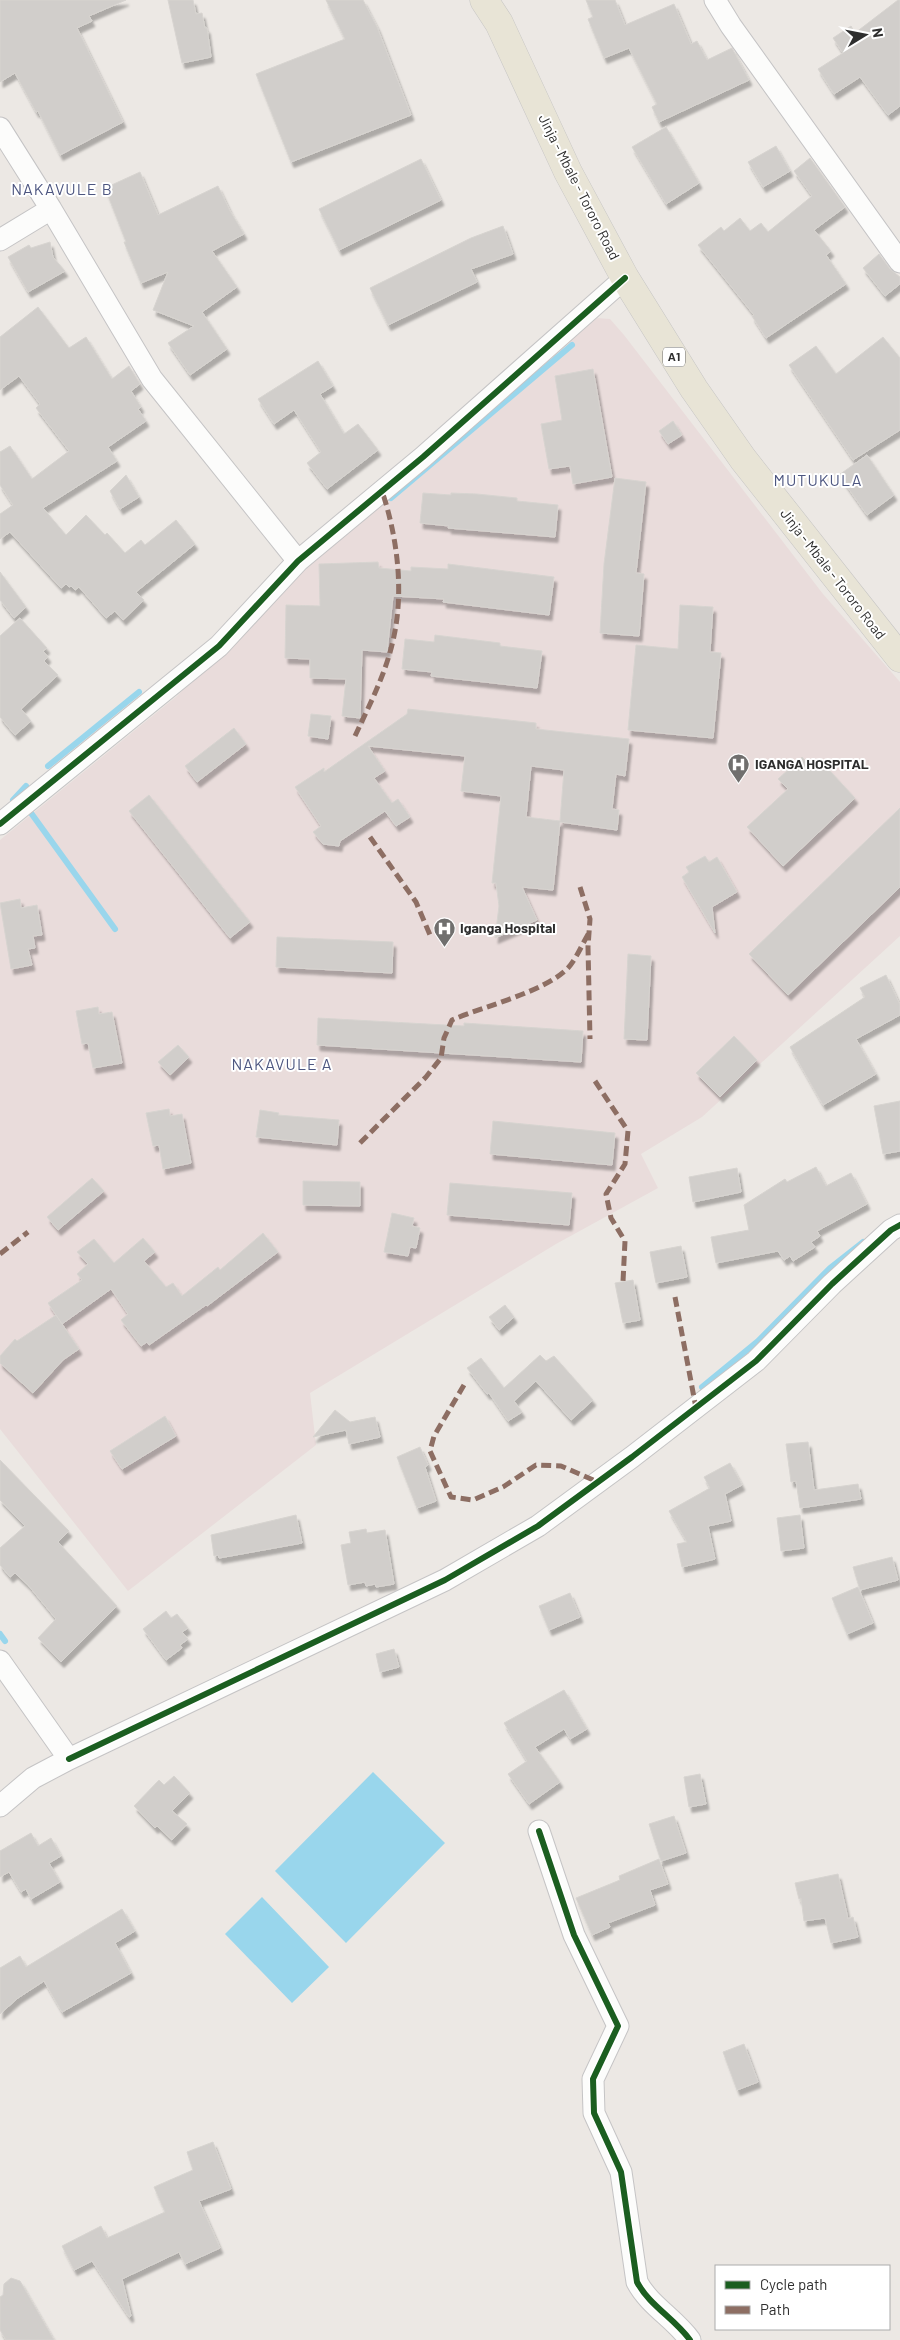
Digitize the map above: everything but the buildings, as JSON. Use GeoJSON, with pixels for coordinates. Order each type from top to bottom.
{"type":"FeatureCollection","features":[{"type":"Feature","properties":{"kind":"main road","name":"Jinja - Mbale - Tororo Road"},"geometry":{"type":"LineString","coordinates":[[484,0],[497,11],[568,172],[625,278],[694,389],[743,459],[900,658]]}},
{"type":"Feature","properties":{"kind":"street"},"geometry":{"type":"LineString","coordinates":[[715,0],[731,26],[900,262]]}},
{"type":"Feature","properties":{"kind":"street"},"geometry":{"type":"LineString","coordinates":[[0,128],[51,209],[152,379],[298,561]]}},
{"type":"Feature","properties":{"kind":"street"},"geometry":{"type":"LineString","coordinates":[[0,240],[51,209]]}},
{"type":"Feature","properties":{"kind":"street"},"geometry":{"type":"LineString","coordinates":[[0,824],[220,646],[298,561],[423,456],[625,278]]}},
{"type":"Feature","properties":{"kind":"street"},"geometry":{"type":"LineString","coordinates":[[0,1806],[33,1778],[69,1759],[444,1580],[538,1526],[632,1457],[756,1360],[832,1284],[891,1230],[900,1225]]}},
{"type":"Feature","properties":{"kind":"street"},"geometry":{"type":"LineString","coordinates":[[0,1661],[69,1759]]}},
{"type":"Feature","properties":{"kind":"street"},"geometry":{"type":"LineString","coordinates":[[539,1831],[574,1935],[618,2026],[593,2079],[594,2113],[620,2172],[637,2282],[642,2292],[680,2326],[690,2340]]}},
{"type":"Feature","properties":{"kind":"shaded area","name":"Iganga Hospital"},"geometry":{"type":"Polygon","coordinates":[[[597,318],[610,319],[624,335],[823,594],[900,682],[900,936],[702,1117],[641,1154],[658,1188],[556,1244],[310,1393],[316,1445],[128,1591],[0,1429],[0,840],[177,696],[253,617],[309,566],[597,318]]]}},
{"type":"Feature","properties":{"kind":"water"},"geometry":{"type":"Polygon","coordinates":[[[373,1772],[445,1843],[346,1943],[275,1871],[373,1772]]]}},
{"type":"Feature","properties":{"kind":"water"},"geometry":{"type":"Polygon","coordinates":[[[262,1897],[329,1967],[292,2003],[225,1934],[262,1897]]]}},
{"type":"Feature","properties":{"kind":"waterway"},"geometry":{"type":"LineString","coordinates":[[391,498],[572,345]]}},
{"type":"Feature","properties":{"kind":"waterway"},"geometry":{"type":"LineString","coordinates":[[48,766],[139,692]]}},
{"type":"Feature","properties":{"kind":"waterway"},"geometry":{"type":"LineString","coordinates":[[13,800],[26,786]]}},
{"type":"Feature","properties":{"kind":"waterway"},"geometry":{"type":"LineString","coordinates":[[31,813],[115,929]]}},
{"type":"Feature","properties":{"kind":"waterway"},"geometry":{"type":"LineString","coordinates":[[702,1387],[758,1341],[830,1268],[863,1242]]}},
{"type":"Feature","properties":{"kind":"waterway"},"geometry":{"type":"LineString","coordinates":[[0,1634],[5,1641]]}},
{"type":"Feature","properties":{"kind":"marked path"},"geometry":{"type":"LineString","coordinates":[[355,736],[378,687],[387,662],[397,618],[399,581],[395,544],[382,491]]}},
{"type":"Feature","properties":{"kind":"marked path"},"geometry":{"type":"LineString","coordinates":[[370,837],[416,902],[430,935]]}},
{"type":"Feature","properties":{"kind":"marked path"},"geometry":{"type":"LineString","coordinates":[[580,887],[590,919],[588,947],[590,1039]]}},
{"type":"Feature","properties":{"kind":"marked path"},"geometry":{"type":"LineString","coordinates":[[360,1143],[426,1077],[441,1058],[444,1038],[452,1020],[513,998],[558,977],[571,964],[590,931]]}},
{"type":"Feature","properties":{"kind":"marked path"},"geometry":{"type":"LineString","coordinates":[[595,1081],[628,1131],[625,1164],[606,1194],[611,1218],[625,1241],[623,1282]]}},
{"type":"Feature","properties":{"kind":"marked path"},"geometry":{"type":"LineString","coordinates":[[0,1254],[28,1232]]}},
{"type":"Feature","properties":{"kind":"marked path"},"geometry":{"type":"LineString","coordinates":[[675,1297],[696,1408]]}},
{"type":"Feature","properties":{"kind":"marked path"},"geometry":{"type":"LineString","coordinates":[[464,1385],[434,1436],[430,1451],[451,1497],[473,1500],[503,1487],[536,1465],[561,1466],[598,1482]]}},
{"type":"Feature","properties":{"kind":"cycle path"},"geometry":{"type":"LineString","coordinates":[[0,824],[219,646],[298,561],[423,457],[625,278]]}},
{"type":"Feature","properties":{"kind":"cycle path"},"geometry":{"type":"LineString","coordinates":[[69,1759],[445,1580],[538,1526],[632,1457],[756,1361],[832,1284],[891,1230],[900,1225]]}},
{"type":"Feature","properties":{"kind":"cycle path"},"geometry":{"type":"LineString","coordinates":[[539,1831],[574,1935],[618,2026],[593,2079],[594,2113],[621,2172],[637,2282],[648,2298],[690,2340]]}},
{"type":"Feature","properties":{"kind":"place","name":"IGANGA HOSPITAL"},"geometry":{"type":"Point","coordinates":[739,783]}},
{"type":"Feature","properties":{"kind":"place","name":"Iganga Hospital"},"geometry":{"type":"Point","coordinates":[444,947]}},
{"type":"Feature","properties":{"kind":"district","name":"NAKAVULE B"},"geometry":{"type":"Point","coordinates":[62,189]}},
{"type":"Feature","properties":{"kind":"district","name":"MUTUKULA"},"geometry":{"type":"Point","coordinates":[818,480]}},
{"type":"Feature","properties":{"kind":"district","name":"NAKAVULE A"},"geometry":{"type":"Point","coordinates":[282,1064]}}]}
